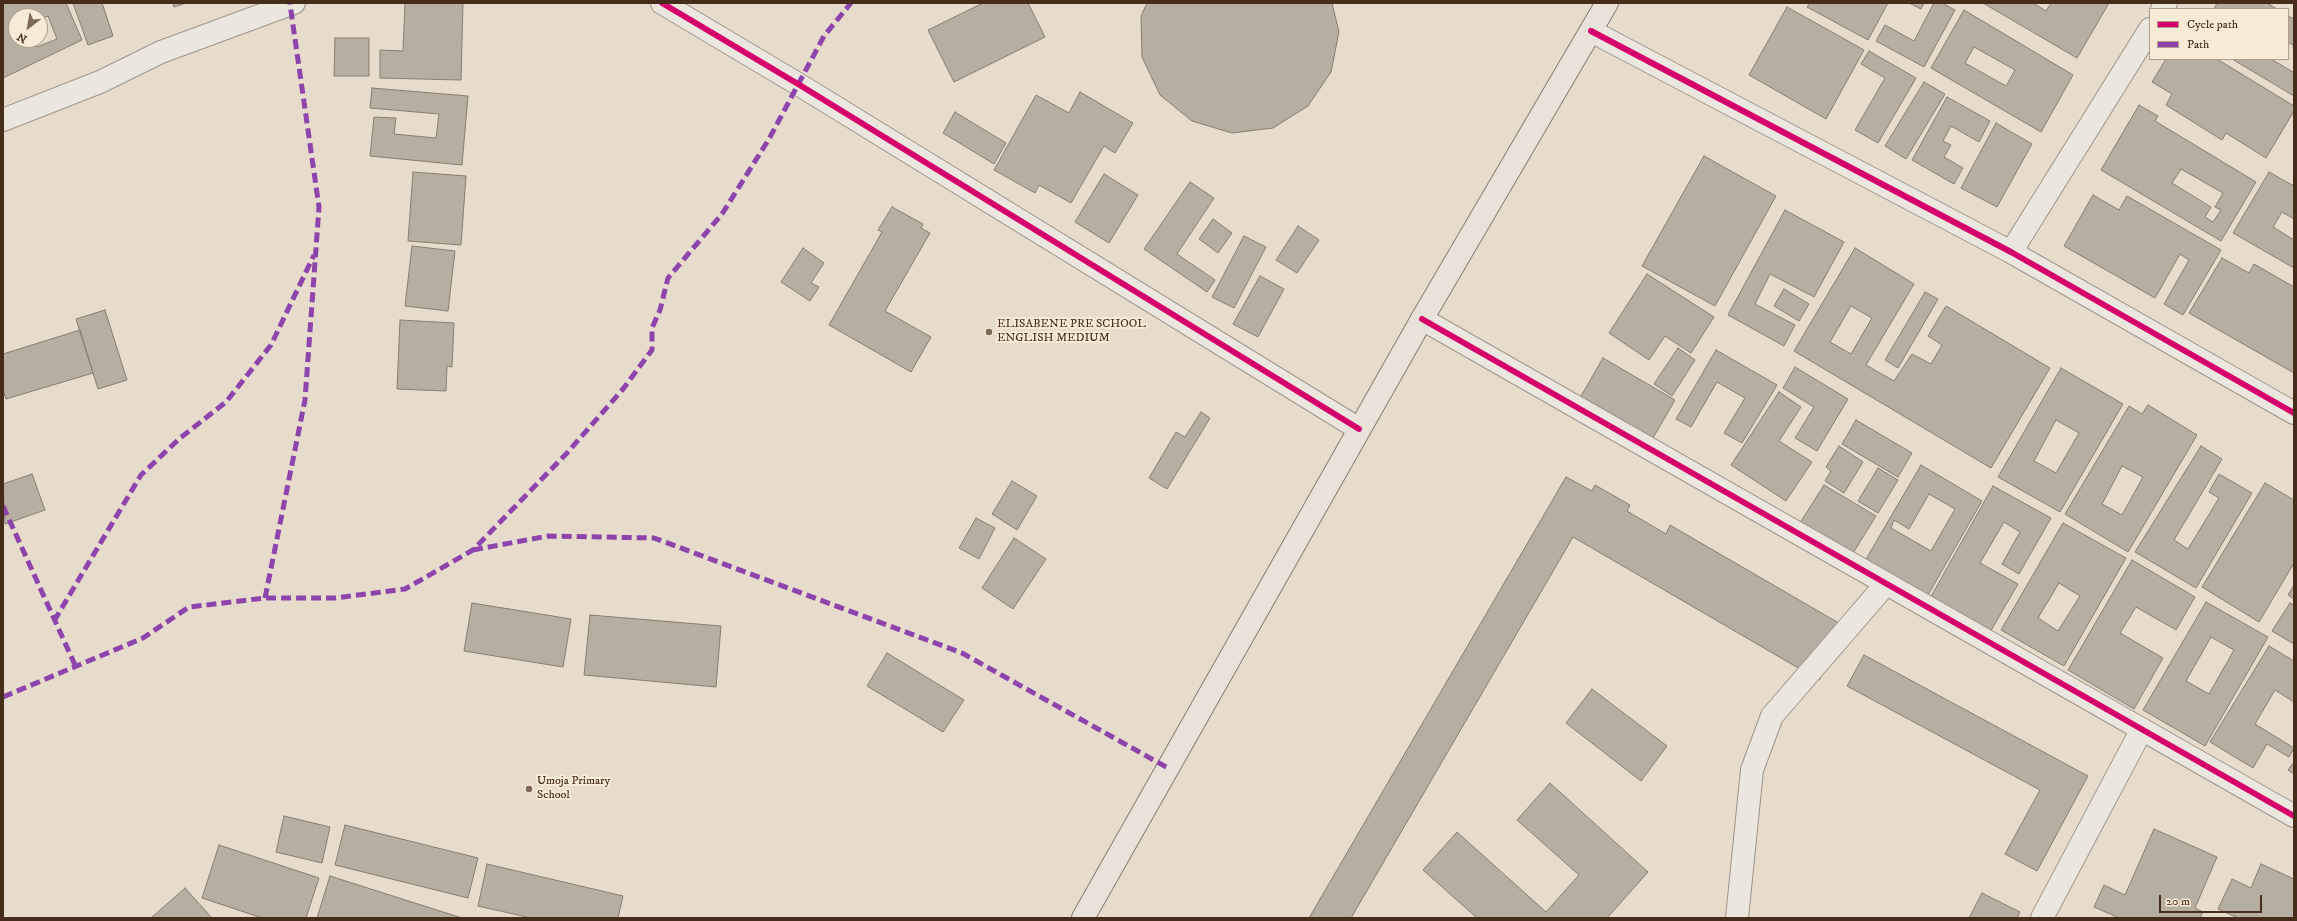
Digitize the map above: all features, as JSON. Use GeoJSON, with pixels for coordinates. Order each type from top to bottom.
{"type":"FeatureCollection","features":[{"type":"Feature","properties":{"kind":"highway"},"geometry":{"type":"LineString","coordinates":[[1083,918],[1422,319],[1607,3]]}},
{"type":"Feature","properties":{"kind":"street"},"geometry":{"type":"LineString","coordinates":[[3,120],[100,82],[161,52],[294,3]]}},
{"type":"Feature","properties":{"kind":"street"},"geometry":{"type":"LineString","coordinates":[[662,3],[798,84],[1360,429]]}},
{"type":"Feature","properties":{"kind":"street"},"geometry":{"type":"LineString","coordinates":[[1590,31],[2011,252],[2294,413]]}},
{"type":"Feature","properties":{"kind":"street"},"geometry":{"type":"LineString","coordinates":[[2011,252],[2149,31]]}},
{"type":"Feature","properties":{"kind":"street"},"geometry":{"type":"LineString","coordinates":[[1422,319],[2294,816]]}},
{"type":"Feature","properties":{"kind":"street"},"geometry":{"type":"LineString","coordinates":[[1737,918],[1752,770],[1772,716],[1886,584]]}},
{"type":"Feature","properties":{"kind":"street"},"geometry":{"type":"LineString","coordinates":[[2042,918],[2142,730]]}},
{"type":"Feature","properties":{"kind":"building"},"geometry":{"type":"Polygon","coordinates":[[[3,3],[66,3],[82,40],[3,78],[3,3]]]}},
{"type":"Feature","properties":{"kind":"building"},"geometry":{"type":"Polygon","coordinates":[[[73,3],[102,3],[113,36],[88,45],[73,3]]]}},
{"type":"Feature","properties":{"kind":"building"},"geometry":{"type":"Polygon","coordinates":[[[173,3],[186,3],[174,7],[173,3]]]}},
{"type":"Feature","properties":{"kind":"building"},"geometry":{"type":"Polygon","coordinates":[[[405,3],[463,3],[461,80],[380,78],[380,50],[403,51],[405,3]]]}},
{"type":"Feature","properties":{"kind":"building"},"geometry":{"type":"Polygon","coordinates":[[[983,3],[1028,3],[1045,37],[954,82],[928,30],[983,3]]]}},
{"type":"Feature","properties":{"kind":"building"},"geometry":{"type":"Polygon","coordinates":[[[1147,3],[1332,3],[1339,32],[1331,72],[1308,106],[1273,128],[1232,133],[1192,121],[1160,95],[1142,57],[1141,16],[1147,3]]]}},
{"type":"Feature","properties":{"kind":"building"},"geometry":{"type":"Polygon","coordinates":[[[1810,3],[1888,3],[1868,40],[1807,7],[1810,3]]]}},
{"type":"Feature","properties":{"kind":"building"},"geometry":{"type":"Polygon","coordinates":[[[1909,3],[1924,3],[1921,9],[1909,3]]]}},
{"type":"Feature","properties":{"kind":"building"},"geometry":{"type":"Polygon","coordinates":[[[1934,3],[1942,3],[1955,10],[1924,67],[1876,41],[1885,25],[1914,41],[1934,3]]]}},
{"type":"Feature","properties":{"kind":"building"},"geometry":{"type":"Polygon","coordinates":[[[1983,3],[2033,3],[2046,11],[2051,3],[2109,3],[2077,58],[1983,3]]]}},
{"type":"Feature","properties":{"kind":"building"},"geometry":{"type":"Polygon","coordinates":[[[2217,3],[2267,3],[2275,8],[2214,8],[2217,3]]]}},
{"type":"Feature","properties":{"kind":"building"},"geometry":{"type":"Polygon","coordinates":[[[1787,7],[1864,50],[1826,119],[1749,75],[1787,7]]]}},
{"type":"Feature","properties":{"kind":"building"},"geometry":{"type":"Polygon","coordinates":[[[1964,10],[2073,75],[2041,132],[1931,68],[1964,10]],[[1974,47],[1965,63],[2006,86],[2015,70],[1974,47]]]}},
{"type":"Feature","properties":{"kind":"building"},"geometry":{"type":"Polygon","coordinates":[[[2289,16],[2294,19],[2294,46],[2289,43],[2289,16]]]}},
{"type":"Feature","properties":{"kind":"building"},"geometry":{"type":"Polygon","coordinates":[[[335,38],[369,38],[369,76],[334,76],[335,38]]]}},
{"type":"Feature","properties":{"kind":"building"},"geometry":{"type":"Polygon","coordinates":[[[1869,51],[1916,78],[1878,143],[1855,130],[1885,78],[1861,64],[1869,51]]]}},
{"type":"Feature","properties":{"kind":"building"},"geometry":{"type":"Polygon","coordinates":[[[2165,60],[2219,60],[2294,106],[2294,111],[2266,158],[2226,133],[2222,140],[2166,105],[2172,94],[2152,82],[2165,60]]]}},
{"type":"Feature","properties":{"kind":"building"},"geometry":{"type":"Polygon","coordinates":[[[2234,60],[2273,60],[2293,72],[2294,70],[2294,96],[2234,60]]]}},
{"type":"Feature","properties":{"kind":"building"},"geometry":{"type":"Polygon","coordinates":[[[1924,82],[1945,94],[1906,159],[1885,146],[1924,82]]]}},
{"type":"Feature","properties":{"kind":"building"},"geometry":{"type":"Polygon","coordinates":[[[372,88],[468,96],[462,165],[370,156],[374,117],[396,118],[394,134],[436,138],[439,114],[370,108],[372,88]]]}},
{"type":"Feature","properties":{"kind":"building"},"geometry":{"type":"Polygon","coordinates":[[[1080,92],[1133,123],[1115,153],[1104,146],[1071,203],[1039,185],[1035,193],[994,170],[1036,95],[1069,113],[1080,92]]]}},
{"type":"Feature","properties":{"kind":"building"},"geometry":{"type":"Polygon","coordinates":[[[1947,97],[1990,121],[1979,142],[1951,126],[1943,141],[1951,145],[1944,157],[1963,168],[1954,184],[1912,160],[1947,97]]]}},
{"type":"Feature","properties":{"kind":"building"},"geometry":{"type":"Polygon","coordinates":[[[2139,105],[2158,116],[2155,121],[2256,182],[2221,241],[2101,170],[2139,105]],[[2181,169],[2172,183],[2211,207],[2205,217],[2213,222],[2221,210],[2215,207],[2223,193],[2181,169]]]}},
{"type":"Feature","properties":{"kind":"building"},"geometry":{"type":"Polygon","coordinates":[[[955,112],[1006,143],[994,164],[943,133],[955,112]]]}},
{"type":"Feature","properties":{"kind":"building"},"geometry":{"type":"Polygon","coordinates":[[[1996,123],[2032,144],[1997,207],[1961,188],[1996,123]]]}},
{"type":"Feature","properties":{"kind":"building"},"geometry":{"type":"Polygon","coordinates":[[[1704,156],[1776,196],[1715,306],[1642,266],[1704,156]]]}},
{"type":"Feature","properties":{"kind":"building"},"geometry":{"type":"Polygon","coordinates":[[[413,172],[466,176],[461,245],[408,241],[413,172]]]}},
{"type":"Feature","properties":{"kind":"building"},"geometry":{"type":"Polygon","coordinates":[[[2269,172],[2294,186],[2294,219],[2282,212],[2273,227],[2294,240],[2294,268],[2233,233],[2269,172]]]}},
{"type":"Feature","properties":{"kind":"building"},"geometry":{"type":"Polygon","coordinates":[[[1104,174],[1138,195],[1109,243],[1075,222],[1104,174]]]}},
{"type":"Feature","properties":{"kind":"building"},"geometry":{"type":"Polygon","coordinates":[[[1190,182],[1214,198],[1177,254],[1215,280],[1207,292],[1144,249],[1190,182]]]}},
{"type":"Feature","properties":{"kind":"building"},"geometry":{"type":"Polygon","coordinates":[[[2093,195],[2119,210],[2127,196],[2221,250],[2183,315],[2164,304],[2189,260],[2180,254],[2155,298],[2064,246],[2093,195]]]}},
{"type":"Feature","properties":{"kind":"building"},"geometry":{"type":"Polygon","coordinates":[[[892,207],[923,224],[921,228],[930,233],[885,311],[931,337],[911,372],[829,325],[882,232],[878,230],[892,207]]]}},
{"type":"Feature","properties":{"kind":"building"},"geometry":{"type":"Polygon","coordinates":[[[1785,210],[1844,242],[1814,297],[1770,274],[1755,304],[1795,325],[1784,346],[1728,315],[1785,210]]]}},
{"type":"Feature","properties":{"kind":"building"},"geometry":{"type":"Polygon","coordinates":[[[1213,219],[1232,233],[1218,253],[1199,239],[1213,219]]]}},
{"type":"Feature","properties":{"kind":"building"},"geometry":{"type":"Polygon","coordinates":[[[1298,226],[1319,240],[1297,273],[1276,260],[1298,226]]]}},
{"type":"Feature","properties":{"kind":"building"},"geometry":{"type":"Polygon","coordinates":[[[1244,236],[1266,247],[1234,308],[1212,297],[1244,236]]]}},
{"type":"Feature","properties":{"kind":"building"},"geometry":{"type":"Polygon","coordinates":[[[412,246],[455,251],[448,311],[405,306],[412,246]]]}},
{"type":"Feature","properties":{"kind":"building"},"geometry":{"type":"Polygon","coordinates":[[[803,248],[824,263],[811,283],[819,287],[810,301],[781,282],[803,248]]]}},
{"type":"Feature","properties":{"kind":"building"},"geometry":{"type":"Polygon","coordinates":[[[1855,248],[1914,284],[1866,365],[1894,381],[1912,354],[1931,364],[1942,345],[1928,336],[1946,306],[2050,368],[1991,468],[1794,351],[1855,248]],[[1851,306],[1830,342],[1851,354],[1872,318],[1851,306]]]}},
{"type":"Feature","properties":{"kind":"building"},"geometry":{"type":"Polygon","coordinates":[[[2222,258],[2249,273],[2254,264],[2294,287],[2294,373],[2189,313],[2222,258]]]}},
{"type":"Feature","properties":{"kind":"building"},"geometry":{"type":"Polygon","coordinates":[[[1647,274],[1714,317],[1691,353],[1665,336],[1649,360],[1609,333],[1647,274]]]}},
{"type":"Feature","properties":{"kind":"building"},"geometry":{"type":"Polygon","coordinates":[[[1260,276],[1284,289],[1258,337],[1233,324],[1260,276]]]}},
{"type":"Feature","properties":{"kind":"building"},"geometry":{"type":"Polygon","coordinates":[[[1784,289],[1809,304],[1799,321],[1774,306],[1784,289]]]}},
{"type":"Feature","properties":{"kind":"building"},"geometry":{"type":"Polygon","coordinates":[[[1925,292],[1938,299],[1898,368],[1885,360],[1925,292]]]}},
{"type":"Feature","properties":{"kind":"building"},"geometry":{"type":"Polygon","coordinates":[[[105,310],[127,380],[98,389],[76,319],[105,310]]]}},
{"type":"Feature","properties":{"kind":"building"},"geometry":{"type":"Polygon","coordinates":[[[400,320],[454,323],[452,367],[447,366],[446,391],[397,389],[400,320]]]}},
{"type":"Feature","properties":{"kind":"building"},"geometry":{"type":"Polygon","coordinates":[[[80,330],[93,373],[6,399],[3,390],[3,354],[80,330]]]}},
{"type":"Feature","properties":{"kind":"building"},"geometry":{"type":"Polygon","coordinates":[[[1678,348],[1695,360],[1672,396],[1654,384],[1678,348]]]}},
{"type":"Feature","properties":{"kind":"building"},"geometry":{"type":"Polygon","coordinates":[[[1716,350],[1777,385],[1742,443],[1724,433],[1745,398],[1717,382],[1691,427],[1676,419],[1716,350]]]}},
{"type":"Feature","properties":{"kind":"building"},"geometry":{"type":"Polygon","coordinates":[[[1603,358],[1675,400],[1649,445],[1577,403],[1603,358]]]}},
{"type":"Feature","properties":{"kind":"building"},"geometry":{"type":"Polygon","coordinates":[[[1795,367],[1848,399],[1817,451],[1795,438],[1814,407],[1783,388],[1795,367]]]}},
{"type":"Feature","properties":{"kind":"building"},"geometry":{"type":"Polygon","coordinates":[[[2061,368],[2123,404],[2060,512],[1998,477],[2061,368]],[[2056,420],[2034,461],[2056,473],[2079,433],[2056,420]]]}},
{"type":"Feature","properties":{"kind":"building"},"geometry":{"type":"Polygon","coordinates":[[[1779,392],[1801,407],[1779,441],[1812,462],[1786,501],[1731,465],[1779,392]]]}},
{"type":"Feature","properties":{"kind":"building"},"geometry":{"type":"Polygon","coordinates":[[[2148,405],[2197,435],[2128,552],[2065,514],[2129,406],[2142,414],[2148,405]],[[2122,466],[2102,504],[2122,515],[2143,477],[2122,466]]]}},
{"type":"Feature","properties":{"kind":"building"},"geometry":{"type":"Polygon","coordinates":[[[1201,412],[1210,418],[1167,489],[1149,478],[1176,432],[1185,437],[1201,412]]]}},
{"type":"Feature","properties":{"kind":"building"},"geometry":{"type":"Polygon","coordinates":[[[1856,420],[1912,453],[1898,477],[1842,444],[1856,420]]]}},
{"type":"Feature","properties":{"kind":"building"},"geometry":{"type":"Polygon","coordinates":[[[1839,446],[1863,462],[1844,493],[1825,481],[1831,471],[1826,467],[1839,446]]]}},
{"type":"Feature","properties":{"kind":"building"},"geometry":{"type":"Polygon","coordinates":[[[2201,446],[2222,459],[2174,540],[2188,549],[2219,498],[2209,492],[2219,474],[2252,493],[2196,588],[2135,552],[2201,446]]]}},
{"type":"Feature","properties":{"kind":"building"},"geometry":{"type":"Polygon","coordinates":[[[1921,465],[1982,501],[1924,602],[1862,566],[1921,465]],[[1929,494],[1909,529],[1894,520],[1891,528],[1931,551],[1955,509],[1929,494]]]}},
{"type":"Feature","properties":{"kind":"building"},"geometry":{"type":"Polygon","coordinates":[[[1878,468],[1898,480],[1878,513],[1858,501],[1878,468]]]}},
{"type":"Feature","properties":{"kind":"building"},"geometry":{"type":"Polygon","coordinates":[[[32,474],[45,510],[5,524],[3,484],[32,474]]]}},
{"type":"Feature","properties":{"kind":"building"},"geometry":{"type":"Polygon","coordinates":[[[1566,477],[1592,491],[1595,485],[1630,505],[1627,511],[1666,534],[1670,525],[1849,629],[1819,680],[1573,537],[1351,918],[1309,918],[1566,477]]]}},
{"type":"Feature","properties":{"kind":"building"},"geometry":{"type":"Polygon","coordinates":[[[1012,481],[1037,496],[1017,530],[992,514],[1012,481]]]}},
{"type":"Feature","properties":{"kind":"building"},"geometry":{"type":"Polygon","coordinates":[[[2265,483],[2294,500],[2294,563],[2259,622],[2202,587],[2265,483]]]}},
{"type":"Feature","properties":{"kind":"building"},"geometry":{"type":"Polygon","coordinates":[[[1824,485],[1876,516],[1850,558],[1798,526],[1824,485]]]}},
{"type":"Feature","properties":{"kind":"building"},"geometry":{"type":"Polygon","coordinates":[[[1993,486],[2051,518],[2019,574],[2002,564],[2020,532],[2004,522],[1980,563],[2018,584],[1989,634],[1929,600],[1993,486]]]}},
{"type":"Feature","properties":{"kind":"building"},"geometry":{"type":"Polygon","coordinates":[[[976,518],[995,528],[979,559],[959,548],[976,518]]]}},
{"type":"Feature","properties":{"kind":"building"},"geometry":{"type":"Polygon","coordinates":[[[2063,523],[2126,558],[2064,666],[2001,630],[2063,523]],[[2059,583],[2038,618],[2058,631],[2080,596],[2059,583]]]}},
{"type":"Feature","properties":{"kind":"building"},"geometry":{"type":"Polygon","coordinates":[[[1014,538],[1046,559],[1013,609],[982,588],[1014,538]]]}},
{"type":"Feature","properties":{"kind":"building"},"geometry":{"type":"Polygon","coordinates":[[[2132,560],[2195,597],[2176,630],[2136,607],[2120,633],[2163,658],[2134,709],[2068,670],[2132,560]]]}},
{"type":"Feature","properties":{"kind":"building"},"geometry":{"type":"Polygon","coordinates":[[[2294,585],[2294,599],[2288,595],[2294,585]]]}},
{"type":"Feature","properties":{"kind":"building"},"geometry":{"type":"Polygon","coordinates":[[[2206,602],[2268,637],[2205,746],[2143,710],[2206,602]],[[2211,637],[2186,681],[2209,694],[2234,650],[2211,637]]]}},
{"type":"Feature","properties":{"kind":"building"},"geometry":{"type":"Polygon","coordinates":[[[472,603],[571,619],[563,667],[464,651],[472,603]]]}},
{"type":"Feature","properties":{"kind":"building"},"geometry":{"type":"Polygon","coordinates":[[[2290,603],[2294,605],[2294,644],[2272,631],[2290,603]]]}},
{"type":"Feature","properties":{"kind":"building"},"geometry":{"type":"Polygon","coordinates":[[[590,615],[721,626],[716,687],[584,675],[590,615]]]}},
{"type":"Feature","properties":{"kind":"building"},"geometry":{"type":"Polygon","coordinates":[[[2269,646],[2294,661],[2294,702],[2275,690],[2255,724],[2294,748],[2289,757],[2267,744],[2253,768],[2210,742],[2269,646]]]}},
{"type":"Feature","properties":{"kind":"building"},"geometry":{"type":"Polygon","coordinates":[[[887,653],[964,700],[943,732],[867,686],[887,653]]]}},
{"type":"Feature","properties":{"kind":"building"},"geometry":{"type":"Polygon","coordinates":[[[1864,655],[2088,776],[2037,871],[2005,854],[2040,790],[1847,686],[1864,655]]]}},
{"type":"Feature","properties":{"kind":"building"},"geometry":{"type":"Polygon","coordinates":[[[1592,689],[1667,746],[1641,781],[1566,723],[1592,689]]]}},
{"type":"Feature","properties":{"kind":"building"},"geometry":{"type":"Polygon","coordinates":[[[2294,762],[2294,774],[2288,770],[2294,762]]]}},
{"type":"Feature","properties":{"kind":"building"},"geometry":{"type":"Polygon","coordinates":[[[1550,783],[1648,872],[1607,918],[1477,918],[1423,870],[1457,832],[1546,912],[1579,875],[1517,820],[1550,783]]]}},
{"type":"Feature","properties":{"kind":"building"},"geometry":{"type":"Polygon","coordinates":[[[284,816],[330,827],[322,863],[276,852],[284,816]]]}},
{"type":"Feature","properties":{"kind":"building"},"geometry":{"type":"Polygon","coordinates":[[[345,825],[478,858],[468,898],[335,865],[345,825]]]}},
{"type":"Feature","properties":{"kind":"building"},"geometry":{"type":"Polygon","coordinates":[[[2154,829],[2217,857],[2195,908],[2203,912],[2200,918],[2119,918],[2094,907],[2104,885],[2125,895],[2154,829]]]}},
{"type":"Feature","properties":{"kind":"building"},"geometry":{"type":"Polygon","coordinates":[[[219,845],[319,878],[306,918],[262,918],[202,898],[219,845]]]}},
{"type":"Feature","properties":{"kind":"building"},"geometry":{"type":"Polygon","coordinates":[[[487,864],[623,896],[618,918],[531,918],[478,906],[487,864]]]}},
{"type":"Feature","properties":{"kind":"building"},"geometry":{"type":"Polygon","coordinates":[[[2261,864],[2294,879],[2294,918],[2238,918],[2218,909],[2232,879],[2251,888],[2261,864]]]}},
{"type":"Feature","properties":{"kind":"building"},"geometry":{"type":"Polygon","coordinates":[[[330,876],[462,918],[317,918],[330,876]]]}},
{"type":"Feature","properties":{"kind":"building"},"geometry":{"type":"Polygon","coordinates":[[[185,888],[212,918],[151,918],[185,888]]]}},
{"type":"Feature","properties":{"kind":"building"},"geometry":{"type":"Polygon","coordinates":[[[1982,893],[2020,912],[2017,918],[1969,918],[1982,893]]]}},
{"type":"Feature","properties":{"kind":"marked path"},"geometry":{"type":"LineString","coordinates":[[3,697],[143,638],[189,607],[265,598],[335,598],[405,589],[473,550],[567,453],[623,389],[652,350],[652,328],[660,310],[668,278],[722,214],[769,139],[824,36],[851,3]]}},
{"type":"Feature","properties":{"kind":"marked path"},"geometry":{"type":"LineString","coordinates":[[265,598],[305,400],[319,207],[290,4]]}},
{"type":"Feature","properties":{"kind":"marked path"},"geometry":{"type":"LineString","coordinates":[[54,621],[141,475],[179,439],[226,402],[271,345],[314,255]]}},
{"type":"Feature","properties":{"kind":"marked path"},"geometry":{"type":"LineString","coordinates":[[3,506],[75,665]]}},
{"type":"Feature","properties":{"kind":"marked path"},"geometry":{"type":"LineString","coordinates":[[473,550],[548,536],[654,538],[962,653],[1168,768]]}},
{"type":"Feature","properties":{"kind":"cycle path"},"geometry":{"type":"LineString","coordinates":[[662,3],[798,84],[1359,429]]}},
{"type":"Feature","properties":{"kind":"cycle path"},"geometry":{"type":"LineString","coordinates":[[1591,31],[2011,252],[2294,413]]}},
{"type":"Feature","properties":{"kind":"cycle path"},"geometry":{"type":"LineString","coordinates":[[1422,319],[2294,816]]}},
{"type":"Feature","properties":{"kind":"place","name":"ELISABENE PRE SCHOOL ENGLISH MEDIUM"},"geometry":{"type":"Point","coordinates":[989,332]}},
{"type":"Feature","properties":{"kind":"place","name":"Umoja Primary School"},"geometry":{"type":"Point","coordinates":[529,789]}}]}
